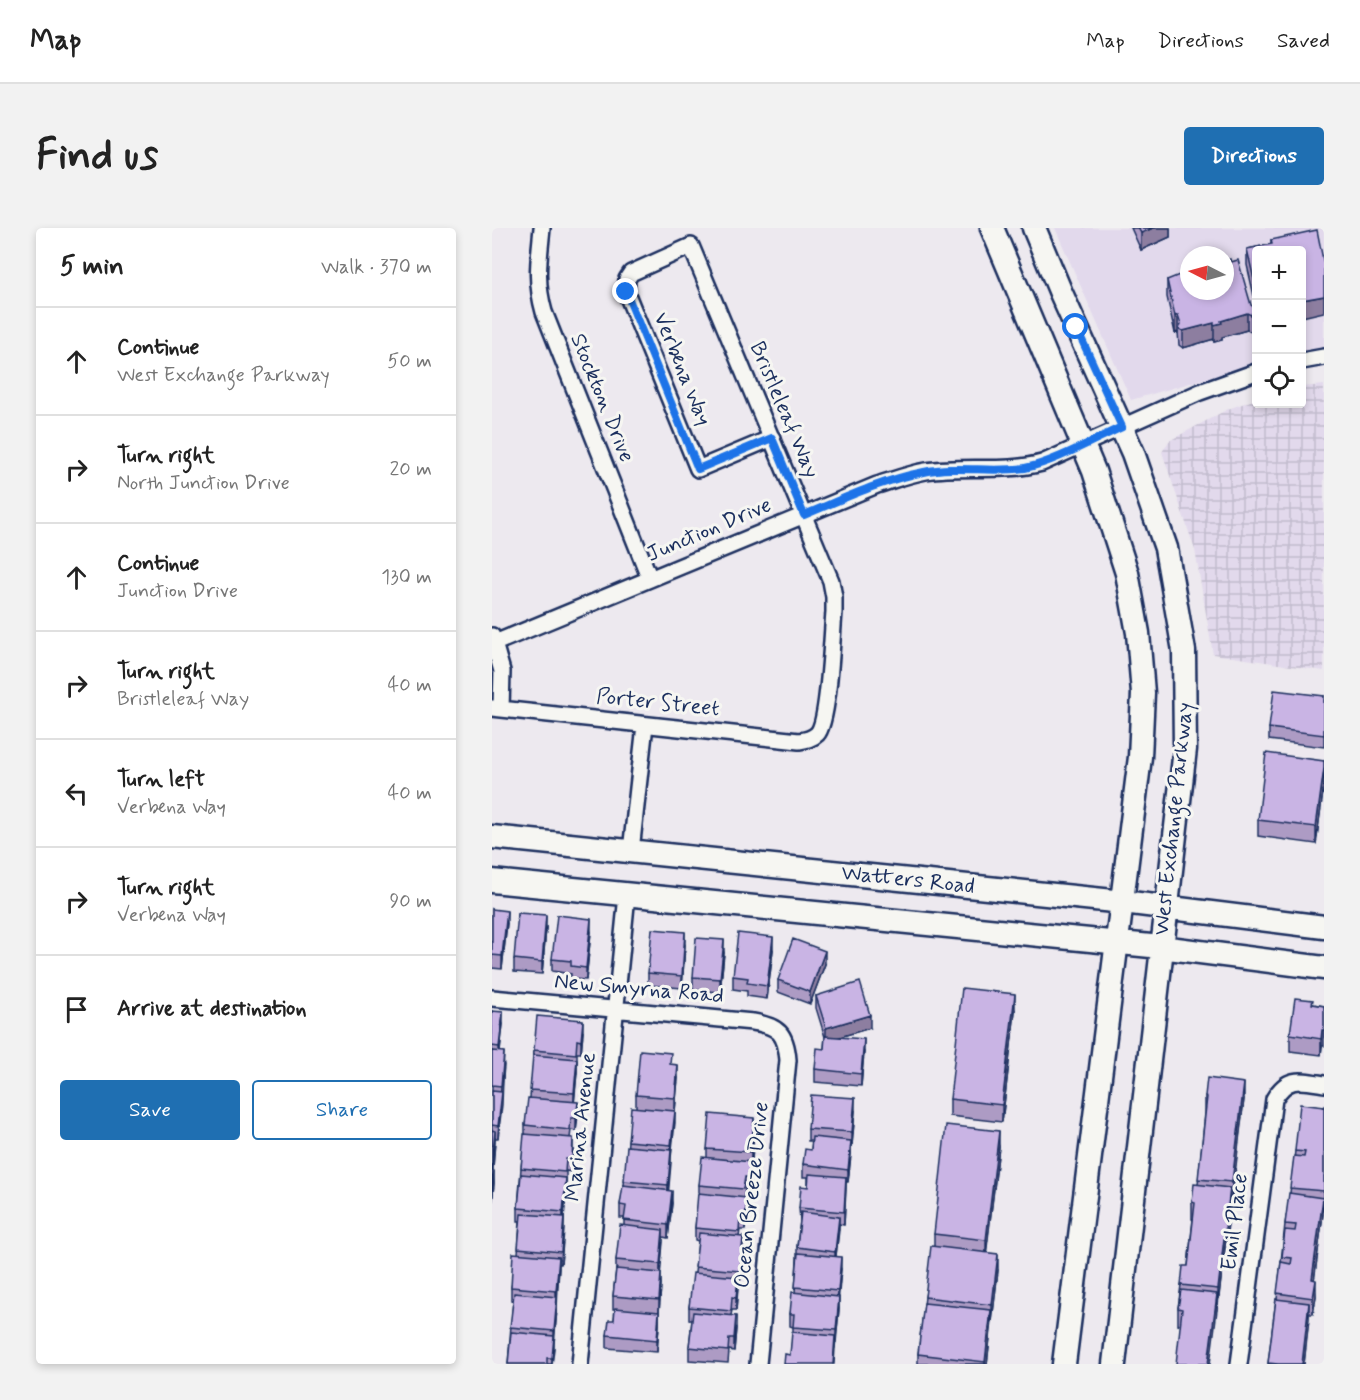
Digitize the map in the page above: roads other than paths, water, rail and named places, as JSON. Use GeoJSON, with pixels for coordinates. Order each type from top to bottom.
{"type":"FeatureCollection","features":[{"type":"Feature","properties":{"kind":"main road","name":"West Exchange Parkway"},"geometry":{"type":"LineString","coordinates":[[992,228],[1094,471],[1127,573],[1138,633],[1143,683],[1140,757],[1064,1364]]}},
{"type":"Feature","properties":{"kind":"main road","name":"West Exchange Parkway"},"geometry":{"type":"LineString","coordinates":[[1034,228],[1122,427],[1166,548],[1184,651],[1185,749],[1114,1364]]}},
{"type":"Feature","properties":{"kind":"main road","name":"Watters Road"},"geometry":{"type":"LineString","coordinates":[[492,837],[1123,902],[1324,927]]}},
{"type":"Feature","properties":{"kind":"main road","name":"Watters Road"},"geometry":{"type":"LineString","coordinates":[[492,881],[1161,947],[1324,968]]}},
{"type":"Feature","properties":{"kind":"street","name":"Stockton Drive"},"geometry":{"type":"LineString","coordinates":[[542,228],[538,290],[544,312],[650,579]]}},
{"type":"Feature","properties":{"kind":"street","name":"Bristleleaf Way"},"geometry":{"type":"LineString","coordinates":[[691,246],[831,581],[834,612],[824,718],[817,734]]}},
{"type":"Feature","properties":{"kind":"street","name":"Verbena Way"},"geometry":{"type":"LineString","coordinates":[[691,246],[636,269],[627,279],[626,292],[698,469],[772,438]]}},
{"type":"Feature","properties":{"kind":"street"},"geometry":{"type":"LineString","coordinates":[[1306,360],[1324,357]]}},
{"type":"Feature","properties":{"kind":"street","name":"Junction Drive"},"geometry":{"type":"LineString","coordinates":[[494,639],[650,579],[877,485],[927,471],[1025,468],[1042,463],[1200,392],[1252,374]]}},
{"type":"Feature","properties":{"kind":"street"},"geometry":{"type":"LineString","coordinates":[[494,639],[502,671],[496,709]]}},
{"type":"Feature","properties":{"kind":"street","name":"Porter Street"},"geometry":{"type":"LineString","coordinates":[[496,709],[799,741],[810,739],[817,734]]}},
{"type":"Feature","properties":{"kind":"street"},"geometry":{"type":"LineString","coordinates":[[631,851],[645,724]]}},
{"type":"Feature","properties":{"kind":"street","name":"Marina Avenue"},"geometry":{"type":"LineString","coordinates":[[580,1364],[627,895]]}},
{"type":"Feature","properties":{"kind":"street","name":"New Smyrna Road"},"geometry":{"type":"LineString","coordinates":[[492,998],[761,1023],[769,1024],[780,1032]]}},
{"type":"Feature","properties":{"kind":"street","name":"Ocean Breeze Drive"},"geometry":{"type":"LineString","coordinates":[[758,1364],[788,1060],[787,1044],[780,1032]]}},
{"type":"Feature","properties":{"kind":"street","name":"Emil Place"},"geometry":{"type":"LineString","coordinates":[[1239,1364],[1274,1099],[1280,1088],[1290,1082],[1303,1080],[1324,1084]]}}]}
